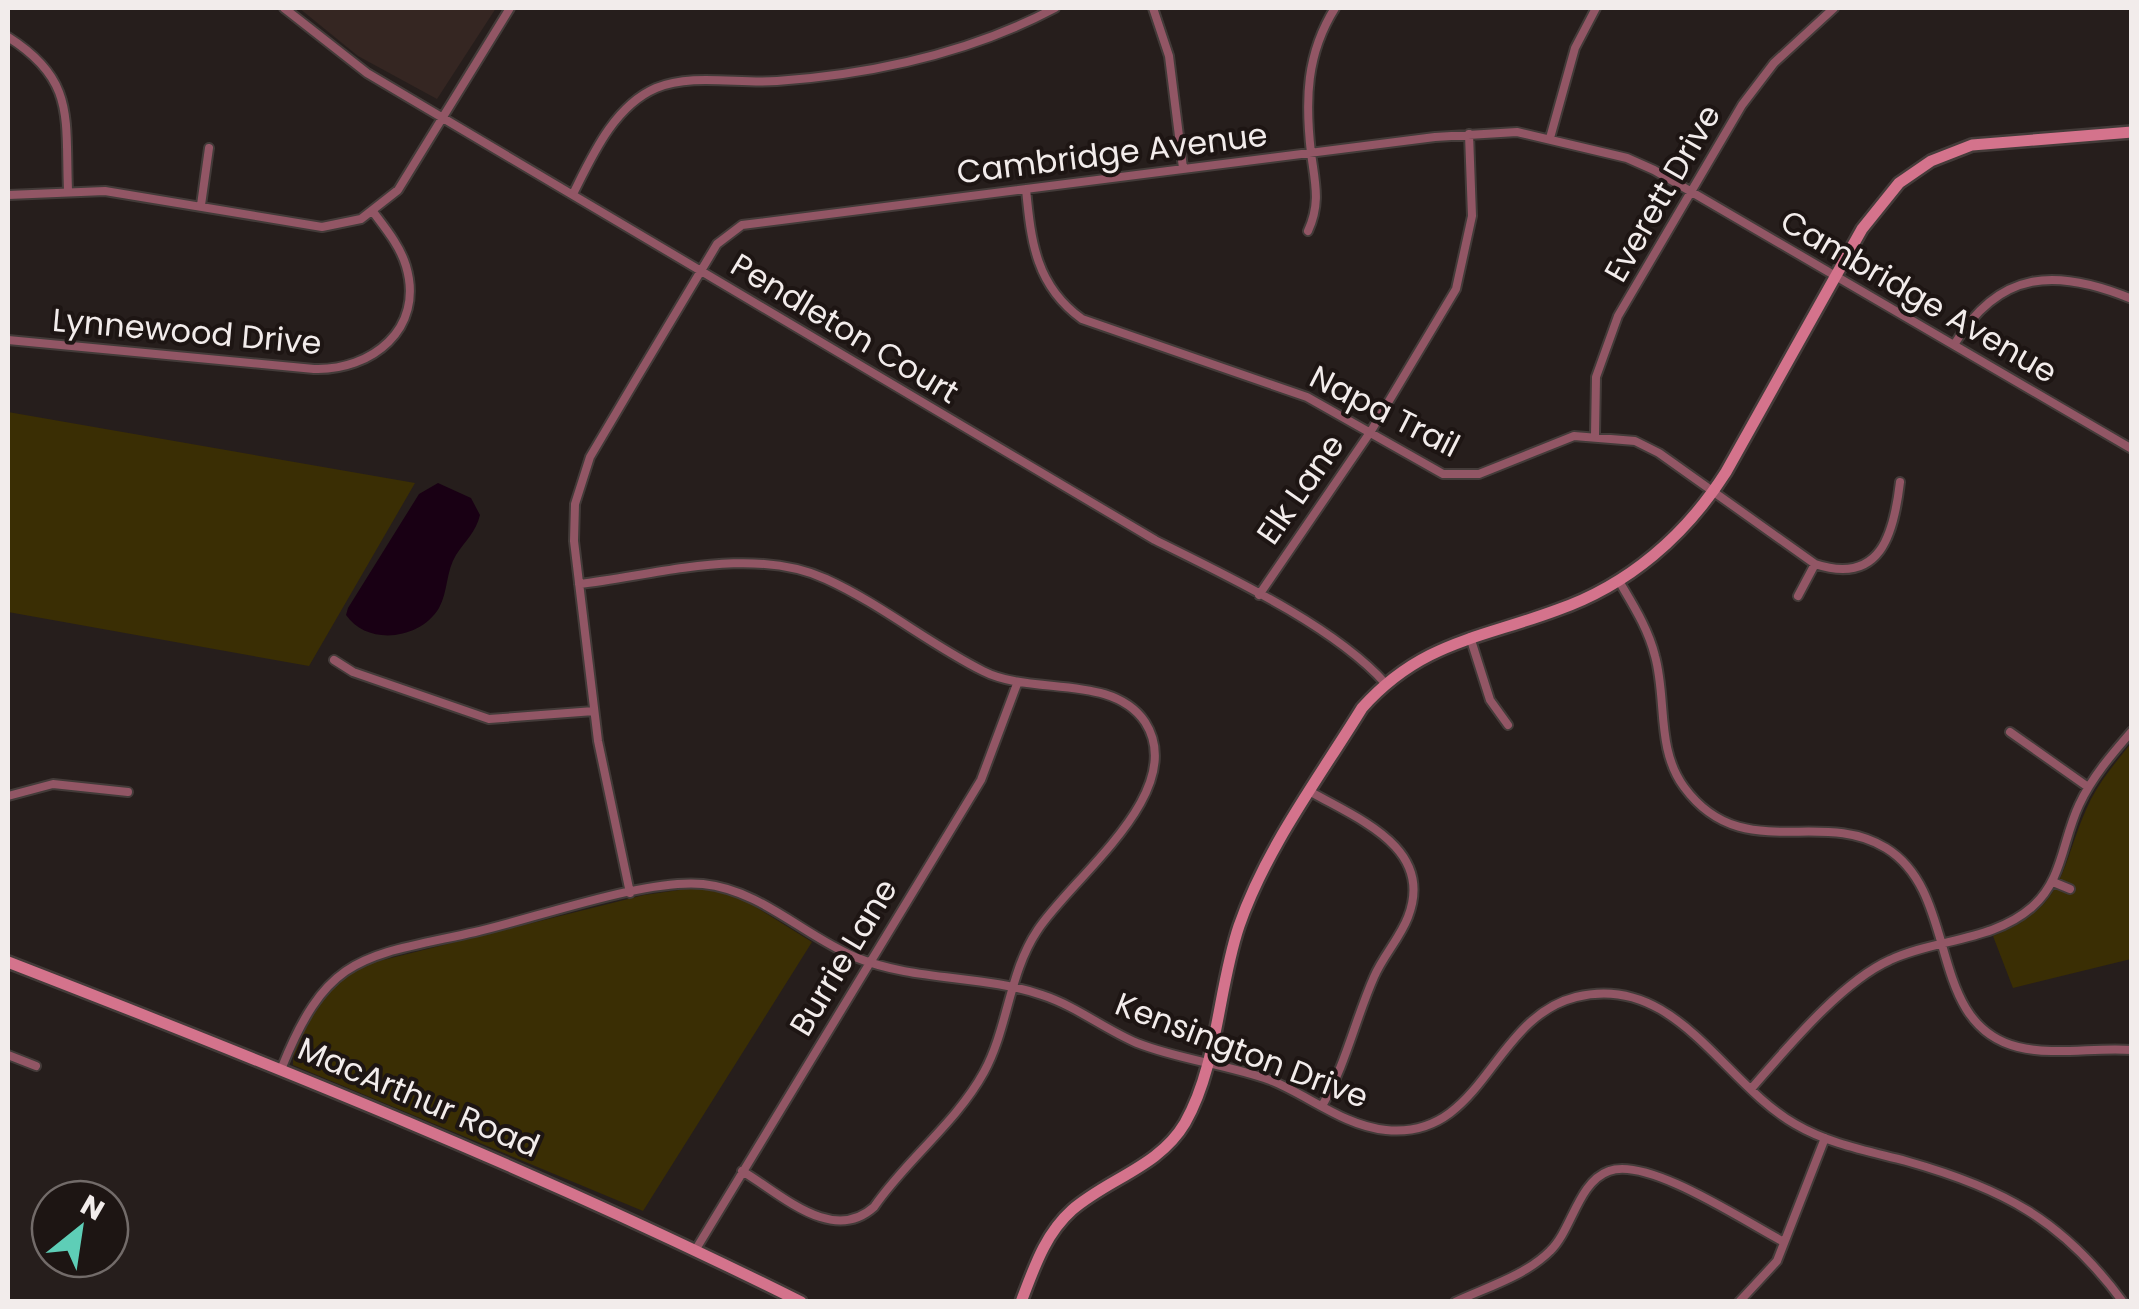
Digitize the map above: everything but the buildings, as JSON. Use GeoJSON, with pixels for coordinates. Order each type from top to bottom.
{"type":"FeatureCollection","features":[{"type":"Feature","properties":{"kind":"street","name":"Pendleton Court"},"geometry":{"type":"LineString","coordinates":[[284,8],[335,51],[442,117],[1138,530],[1259,595],[1347,648],[1385,683]]}},
{"type":"Feature","properties":{"kind":"street"},"geometry":{"type":"LineString","coordinates":[[8,195],[68,190],[201,205],[322,227],[345,224],[374,212],[398,190],[510,8]]}},
{"type":"Feature","properties":{"kind":"street"},"geometry":{"type":"LineString","coordinates":[[573,194],[618,118],[656,89],[688,81],[765,82],[882,68],[979,40],[1055,8]]}},
{"type":"Feature","properties":{"kind":"street"},"geometry":{"type":"LineString","coordinates":[[1153,8],[1169,56],[1184,168]]}},
{"type":"Feature","properties":{"kind":"street"},"geometry":{"type":"LineString","coordinates":[[1308,231],[1318,206],[1311,154],[1308,75],[1320,34],[1335,8]]}},
{"type":"Feature","properties":{"kind":"street"},"geometry":{"type":"LineString","coordinates":[[1550,138],[1575,48],[1596,8]]}},
{"type":"Feature","properties":{"kind":"street","name":"Everett Drive"},"geometry":{"type":"LineString","coordinates":[[1595,435],[1596,377],[1609,334],[1755,86],[1796,40],[1834,8]]}},
{"type":"Feature","properties":{"kind":"street"},"geometry":{"type":"LineString","coordinates":[[8,37],[44,63],[61,92],[68,123],[68,190]]}},
{"type":"Feature","properties":{"kind":"street","name":"Cambridge Avenue"},"geometry":{"type":"LineString","coordinates":[[630,893],[608,799],[594,712],[574,516],[582,473],[724,235],[742,225],[1508,131],[1550,138],[1640,163],[2132,448]]}},
{"type":"Feature","properties":{"kind":"street"},"geometry":{"type":"LineString","coordinates":[[1021,1302],[1039,1256],[1064,1218],[1089,1197],[1154,1159],[1176,1136],[1192,1110],[1241,920],[1263,871],[1362,708],[1385,683],[1425,654],[1556,611],[1619,581],[1668,544],[1714,491],[1836,276],[1889,192],[1921,167],[1951,151],[2004,140],[2132,132]]}},
{"type":"Feature","properties":{"kind":"street","name":"Elk Lane"},"geometry":{"type":"LineString","coordinates":[[1259,595],[1437,326],[1463,267],[1472,216],[1469,134]]}},
{"type":"Feature","properties":{"kind":"street"},"geometry":{"type":"LineString","coordinates":[[201,205],[210,148]]}},
{"type":"Feature","properties":{"kind":"street","name":"Napa Trail"},"geometry":{"type":"LineString","coordinates":[[1026,189],[1037,263],[1055,296],[1082,319],[1307,397],[1426,466],[1456,477],[1479,474],[1563,439],[1595,435],[1650,448],[1815,564]]}},
{"type":"Feature","properties":{"kind":"street","name":"Lynnewood Drive"},"geometry":{"type":"LineString","coordinates":[[8,340],[314,370],[336,370],[362,363],[395,337],[409,302],[406,265],[374,212]]}},
{"type":"Feature","properties":{"kind":"street"},"geometry":{"type":"LineString","coordinates":[[1954,345],[1975,315],[1994,298],[2032,281],[2072,278],[2132,299]]}},
{"type":"Feature","properties":{"kind":"street"},"geometry":{"type":"LineString","coordinates":[[1798,596],[1815,564],[1849,568],[1880,552],[1891,534],[1900,482]]}},
{"type":"Feature","properties":{"kind":"street"},"geometry":{"type":"LineString","coordinates":[[579,584],[726,566],[783,566],[827,580],[944,651],[1017,684],[1118,699],[1144,720],[1154,744],[1155,763],[1148,789],[1116,838],[1036,932],[984,1071],[868,1212],[847,1222],[828,1221],[742,1171]]}},
{"type":"Feature","properties":{"kind":"street"},"geometry":{"type":"LineString","coordinates":[[1619,581],[1644,623],[1656,657],[1666,748],[1674,771],[1696,801],[1740,829],[1853,836],[1887,848],[1919,879],[1962,1004],[1982,1029],[1998,1039],[2030,1050],[2132,1050]]}},
{"type":"Feature","properties":{"kind":"street"},"geometry":{"type":"LineString","coordinates":[[1470,637],[1490,700],[1508,724]]}},
{"type":"Feature","properties":{"kind":"street"},"geometry":{"type":"LineString","coordinates":[[334,660],[353,672],[397,683],[482,717],[594,712]]}},
{"type":"Feature","properties":{"kind":"street","name":"Burrie Lane"},"geometry":{"type":"LineString","coordinates":[[696,1249],[981,780],[1017,684]]}},
{"type":"Feature","properties":{"kind":"street"},"geometry":{"type":"LineString","coordinates":[[1751,1089],[1859,979],[1890,959],[2016,919],[2036,904],[2053,882],[2088,787],[2132,731]]}},
{"type":"Feature","properties":{"kind":"street"},"geometry":{"type":"LineString","coordinates":[[2010,732],[2088,787]]}},
{"type":"Feature","properties":{"kind":"street"},"geometry":{"type":"LineString","coordinates":[[8,796],[53,784],[128,792]]}},
{"type":"Feature","properties":{"kind":"street"},"geometry":{"type":"LineString","coordinates":[[1311,792],[1396,844],[1410,870],[1414,894],[1408,919],[1376,971],[1344,1064],[1322,1106]]}},
{"type":"Feature","properties":{"kind":"street"},"geometry":{"type":"LineString","coordinates":[[2053,882],[2070,889]]}},
{"type":"Feature","properties":{"kind":"street","name":"Kensington Drive"},"geometry":{"type":"LineString","coordinates":[[282,1067],[316,996],[356,964],[630,893],[690,883],[730,890],[828,945],[870,962],[927,977],[1013,987],[1058,1000],[1134,1042],[1267,1079],[1360,1124],[1386,1130],[1430,1124],[1454,1113],[1476,1092],[1516,1032],[1534,1016],[1560,1002],[1600,994],[1638,999],[1670,1014],[1782,1116],[1825,1138],[1966,1178],[2020,1202],[2069,1240],[2123,1302]]}},
{"type":"Feature","properties":{"kind":"street","name":"MacArthur Road"},"geometry":{"type":"LineString","coordinates":[[8,962],[282,1067],[696,1249],[801,1302]]}},
{"type":"Feature","properties":{"kind":"street"},"geometry":{"type":"LineString","coordinates":[[8,1054],[36,1066]]}},
{"type":"Feature","properties":{"kind":"street"},"geometry":{"type":"LineString","coordinates":[[1739,1302],[1776,1261],[1825,1138]]}},
{"type":"Feature","properties":{"kind":"street"},"geometry":{"type":"LineString","coordinates":[[1456,1302],[1526,1271],[1552,1250],[1597,1178],[1624,1169],[1661,1178],[1784,1242]]}},
{"type":"Feature","properties":{"kind":"shaded area"},"geometry":{"type":"Polygon","coordinates":[[[299,8],[496,8],[437,99],[358,56],[299,8]]]}},
{"type":"Feature","properties":{"kind":"shaded area"},"geometry":{"type":"Polygon","coordinates":[[[8,412],[415,483],[309,666],[8,612],[8,412]]]}},
{"type":"Feature","properties":{"kind":"shaded area"},"geometry":{"type":"Polygon","coordinates":[[[438,483],[471,498],[480,515],[453,561],[439,608],[419,627],[393,635],[380,635],[355,625],[346,615],[348,608],[419,494],[438,483]]]}},
{"type":"Feature","properties":{"kind":"shaded area"},"geometry":{"type":"Polygon","coordinates":[[[2131,743],[2131,959],[2013,988],[1993,936],[2037,911],[2050,896],[2091,799],[2131,743]]]}},
{"type":"Feature","properties":{"kind":"shaded area"},"geometry":{"type":"Polygon","coordinates":[[[700,887],[743,899],[812,942],[643,1211],[293,1065],[300,1033],[318,1004],[343,980],[371,963],[644,895],[700,887]]]}}]}
